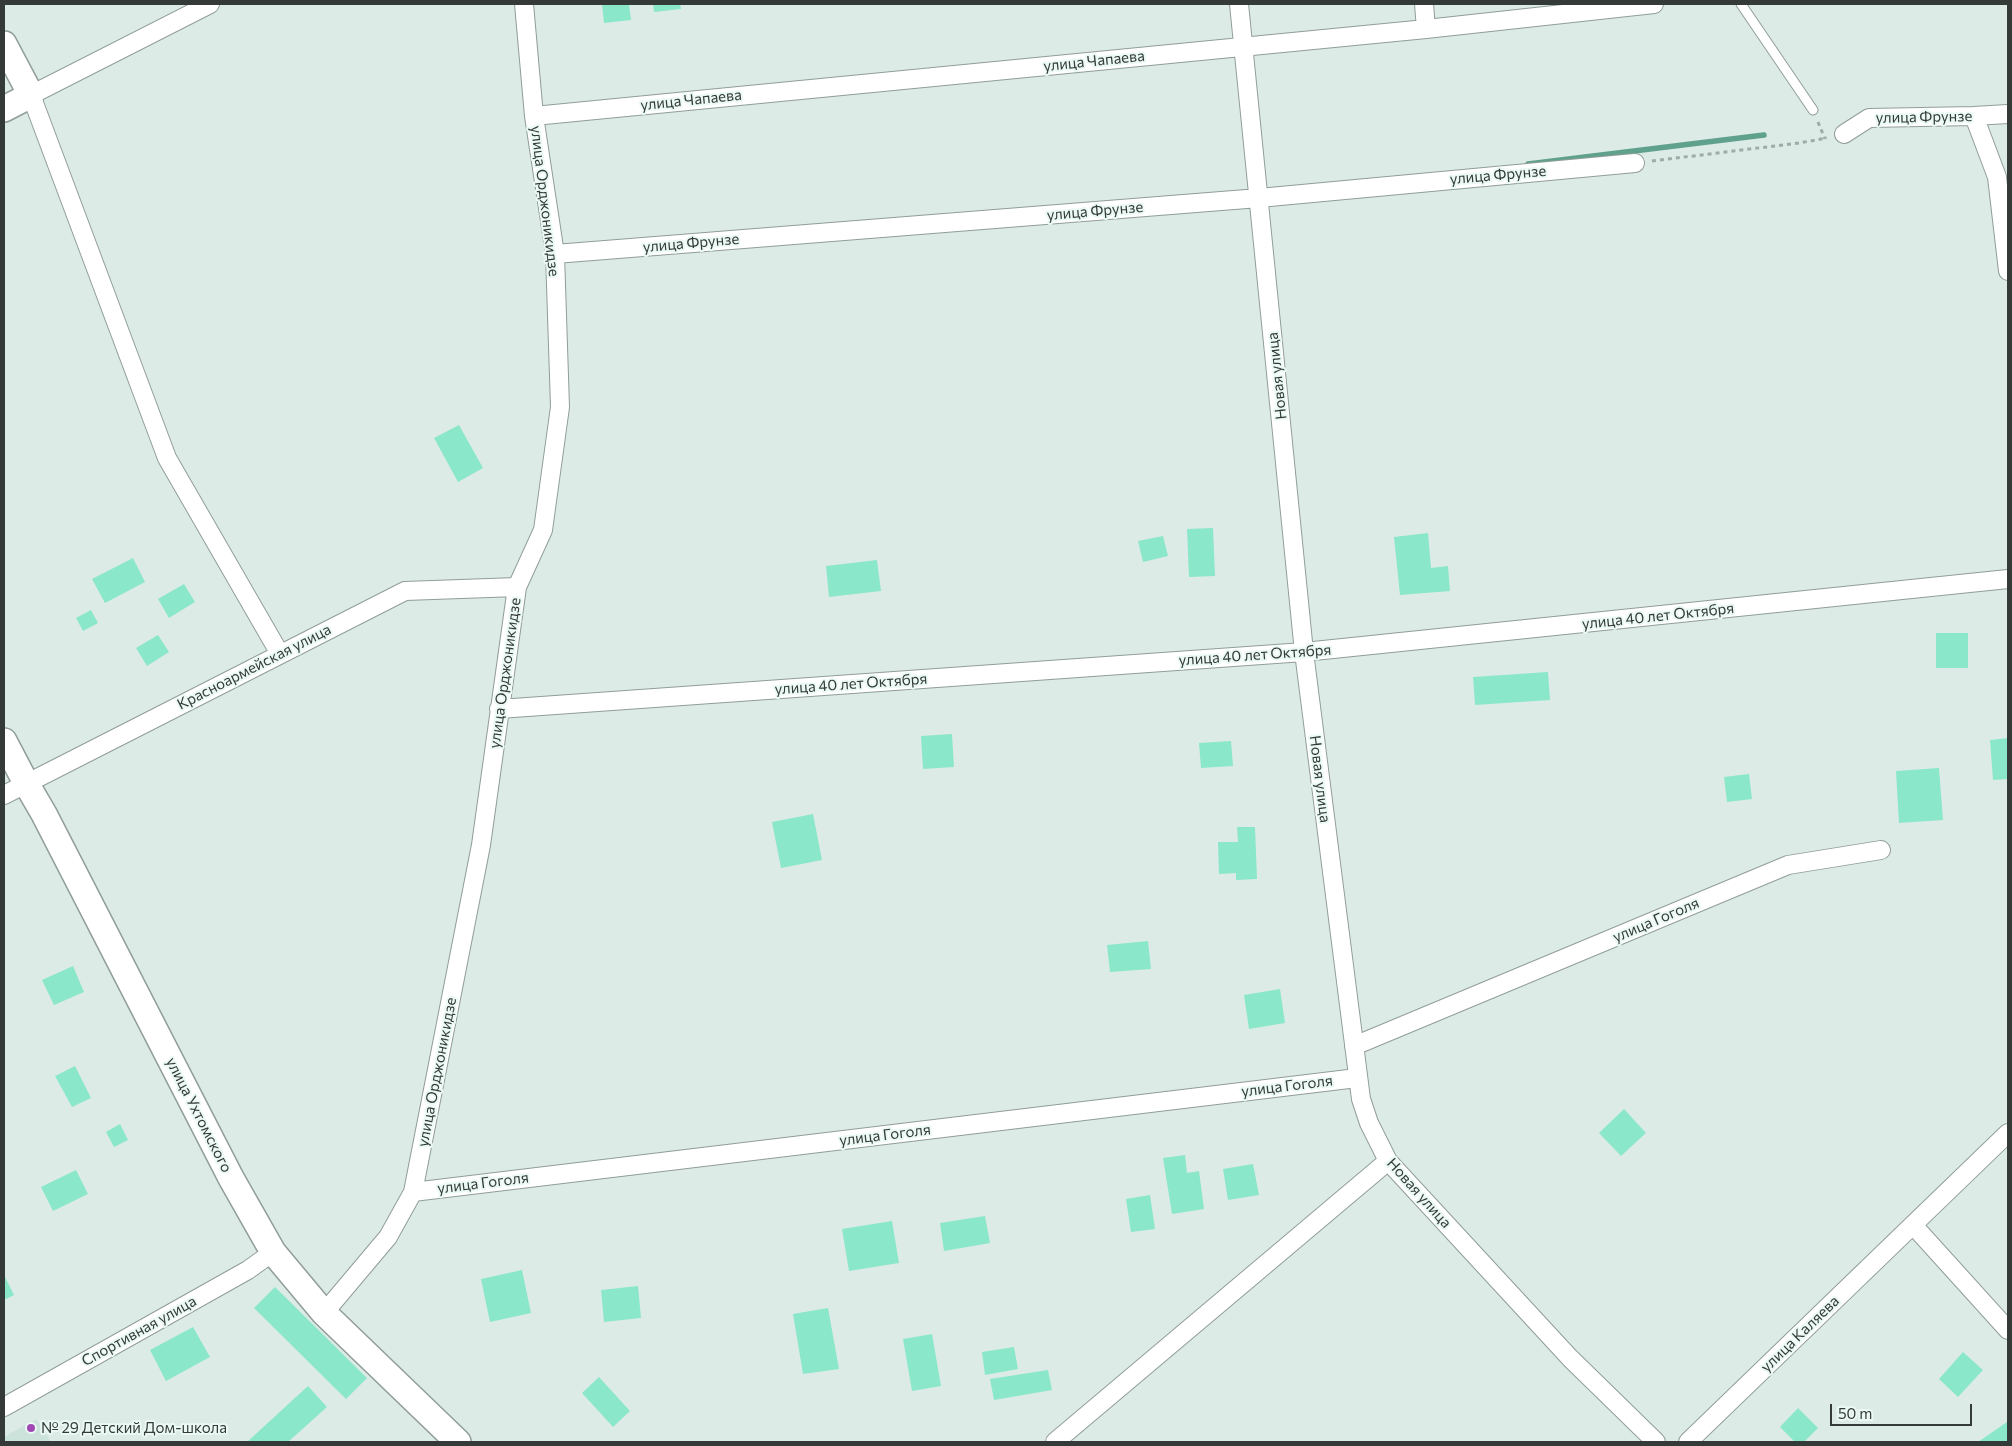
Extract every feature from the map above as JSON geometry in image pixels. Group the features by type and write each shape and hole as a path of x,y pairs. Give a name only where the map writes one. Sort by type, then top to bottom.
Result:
{"main road":[{"path":"4,44 31,95 4,109"},
{"name":"улица Ухтомского","path":"4,741 44,814 227,1169 273,1252 324,1313 458,1442"}],"street":[{"path":"210,4 31,95 167,458 280,654"},
{"name":"улица Орджоникидзе","path":"324,1313 388,1236 413,1192 481,845 517,587 543,530 560,407 554,254 534,116 524,4"},
{"name":"Новая улица","path":"1239,4 1304,652 1357,1078 1369,1123 1388,1161 1570,1358 1656,1442"},
{"path":"1424,4 1426,29"},
{"name":"улица Чапаева","path":"534,116 1426,29 1654,4"},
{"name":"улица Фрунзе","path":"1844,134 1870,118 2008,114"},
{"path":"1974,116 1997,177 2008,271"},
{"name":"улица Фрунзе","path":"554,254 1259,198 1635,162"},
{"name":"улица 40 лет Октября","path":"499,709 1304,652 2008,579"},
{"name":"Красноармейская улица","path":"4,795 405,591 517,587"},
{"name":"улица Гоголя","path":"1354,1046 1788,864 1881,850"},
{"name":"улица Гоголя","path":"413,1192 1357,1078"},
{"name":"улица Каляева","path":"1688,1442 2008,1133"},
{"path":"1055,1442 1388,1161"},
{"path":"1913,1225 2008,1330"},
{"name":"Спортивная улица","path":"4,1407 248,1270 273,1252"}],"lane":[{"path":"1741,4 1813,110"}],"path":[{"path":"1635,162 1799,144 1844,134"}],"shaded area":[{"name":"№ 29 Детский Дом-школа","path":"36,1419 51,1442 4,1442 4,1437"}],"building":[{"path":"602,4 629,4 631,20 604,23"},
{"path":"653,4 680,4 681,9 654,12"},
{"path":"459,425 483,468 458,482 434,438"},
{"path":"1213,528 1215,576 1189,577 1187,529"},
{"path":"1428,533 1431,568 1448,566 1450,591 1400,595 1394,537"},
{"path":"1163,536 1168,556 1143,562 1138,541"},
{"path":"133,558 145,582 105,603 92,579"},
{"path":"877,560 881,591 829,597 826,566"},
{"path":"184,584 195,602 169,618 158,599"},
{"path":"91,610 98,623 83,631 76,618"},
{"path":"1936,633 1968,633 1968,668 1936,668"},
{"path":"158,635 169,652 147,666 136,648"},
{"path":"1548,672 1550,700 1475,705 1473,677"},
{"path":"952,734 954,767 923,769 921,736"},
{"path":"2008,738 2008,779 1993,780 1990,740"},
{"path":"1231,741 1233,766 1201,768 1199,743"},
{"path":"1939,768 1943,820 1899,823 1896,771"},
{"path":"1749,774 1752,799 1727,802 1724,777"},
{"path":"813,814 822,860 781,868 772,822"},
{"path":"1237,827 1255,827 1257,879 1236,880 1236,873 1219,874 1218,842 1238,842"},
{"path":"1148,941 1151,969 1110,972 1107,945"},
{"path":"73,966 84,992 54,1005 42,980"},
{"path":"1280,989 1285,1023 1249,1029 1244,995"},
{"path":"75,1066 91,1098 72,1107 55,1076"},
{"path":"1624,1109 1646,1133 1621,1156 1599,1133"},
{"path":"120,1124 128,1140 114,1147 106,1132"},
{"path":"1185,1155 1187,1173 1199,1171 1204,1209 1172,1214 1163,1158"},
{"path":"1253,1164 1259,1195 1228,1200 1223,1169"},
{"path":"76,1170 88,1194 53,1211 41,1187"},
{"path":"1150,1195 1155,1229 1131,1232 1126,1199"},
{"path":"985,1216 990,1243 944,1251 940,1223"},
{"path":"892,1221 899,1263 849,1271 842,1229"},
{"path":"522,1270 531,1313 490,1322 481,1279"},
{"path":"4,1275 14,1295 4,1300"},
{"path":"638,1286 641,1318 604,1322 601,1290"},
{"path":"275,1287 367,1378 346,1399 254,1308"},
{"path":"828,1308 839,1369 803,1374 793,1314"},
{"path":"193,1327 210,1357 166,1381 150,1350"},
{"path":"932,1334 941,1386 912,1391 903,1339"},
{"path":"1014,1347 1018,1369 985,1375 982,1352"},
{"path":"1963,1352 1983,1370 1958,1397 1939,1379"},
{"path":"1048,1370 1052,1390 994,1400 990,1379"},
{"path":"599,1377 630,1411 613,1427 582,1393"},
{"path":"308,1386 327,1407 288,1442 247,1442"},
{"path":"1798,1408 1818,1428 1804,1442 1795,1442 1780,1427"},
{"path":"2007,1422 2008,1442 1978,1442"}],"waterway":[{"path":"1528,164 1764,135"}],"place":[{"name":"№ 29 Детский Дом-школа","path":"31,1428"}]}
